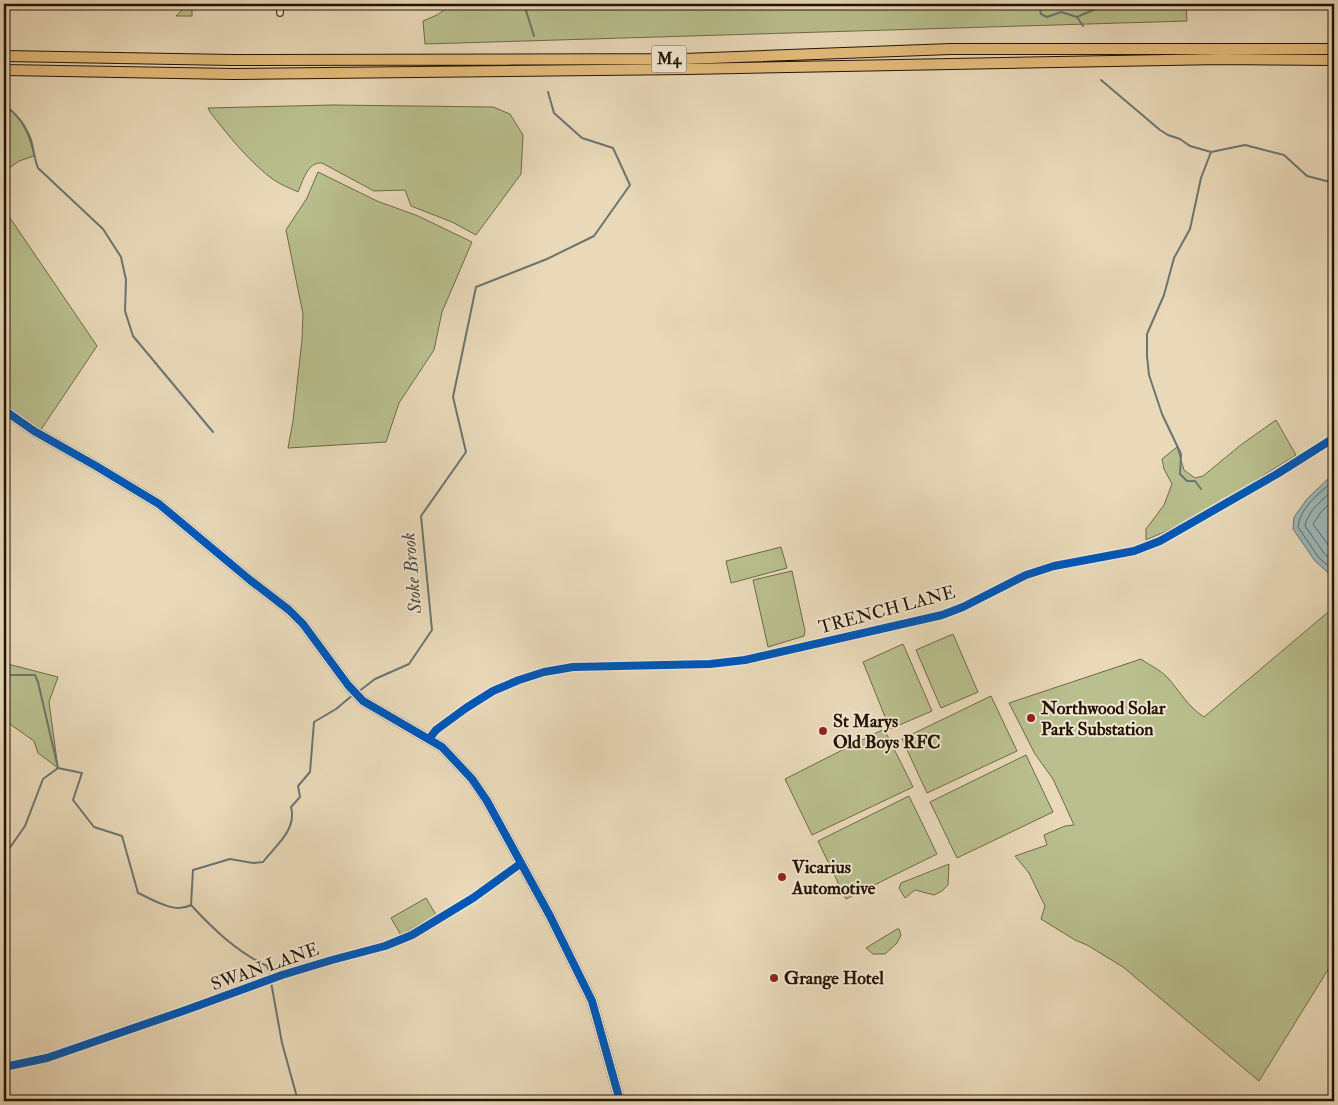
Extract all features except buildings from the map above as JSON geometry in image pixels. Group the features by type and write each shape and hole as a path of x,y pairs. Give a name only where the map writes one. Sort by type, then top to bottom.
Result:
{"highway":[{"name":"M4","path":"4,56 232,60 683,59 951,49 1334,48"},
{"name":"M4","path":"4,70 244,74 697,69 1222,59 1334,60"}],"main road":[{"path":"4,410 34,431 111,474 159,504 289,610 303,624 348,686 363,701 442,747 472,779 487,801 550,916 592,1001 620,1101"}],"street":[{"path":"280,13 280,6 284,4"},
{"name":"TRENCH LANE","path":"429,739 436,730 466,708 494,691 544,672 573,668 710,664 745,660 942,615 963,607 1026,575 1054,566 1134,551 1160,541 1277,474 1334,438"},
{"name":"SWAN LANE","path":"4,1067 47,1058 275,977 385,946 412,935 473,898 520,864"}],"green space":[{"path":"188,4 192,4 192,16 176,16"},
{"path":"452,4 1186,4 1187,21 425,44 423,21 437,15"},
{"path":"4,105 16,115 24,127 34,156 19,161 4,172"},
{"path":"333,105 493,107 510,114 523,135 521,174 476,235 452,222 411,206 405,190 374,191 322,163 309,169 298,192 283,185 265,173 248,157 224,130 208,108"},
{"path":"318,172 377,201 418,216 472,242 442,312 434,350 399,403 386,442 288,448 293,421 303,314 286,230 307,198"},
{"path":"4,209 97,346 40,431 4,410"},
{"path":"1276,420 1296,455 1204,512 1146,540 1146,529 1164,505 1172,484 1164,469 1162,459 1177,447 1184,470 1195,478 1203,476 1242,444"},
{"path":"781,547 787,568 731,583 726,561"},
{"path":"792,571 805,631 804,636 768,647 753,580"},
{"path":"1334,607 1334,960 1259,1081 1123,967 1041,919 1045,906 1029,873 1015,856 1047,845 1044,835 1065,826 1074,825 1053,779 1035,754 1009,703 1141,659 1167,677 1188,703 1204,717"},
{"path":"953,634 978,692 941,708 916,650"},
{"path":"903,644 932,711 890,729 863,662"},
{"path":"4,663 58,677 49,702 58,768 38,753 34,741 4,720"},
{"path":"991,696 1017,751 927,793 902,739"},
{"path":"884,729 913,787 812,835 785,779"},
{"path":"1026,755 1053,812 957,858 930,802"},
{"path":"909,796 937,854 846,899 818,841"},
{"path":"949,864 948,885 942,891 934,895 915,890 905,898 899,888 901,883"},
{"path":"426,898 436,915 401,935 391,918"},
{"path":"899,929 901,935 897,943 885,954 873,954 866,948"}],"water":[{"path":"1334,473 1334,578 1315,561 1293,529 1294,517 1307,499"}],"waterway":[{"path":"524,4 534,36"},
{"path":"1039,4 1041,14 1047,17 1061,12 1077,17 1107,4"},
{"path":"1077,17 1083,26"},
{"path":"1101,80 1160,130 1190,146 1211,152 1245,145 1284,155 1307,176 1334,183"},
{"name":"Stoke Brook","path":"358,692 375,679 409,664 432,630 421,516 466,452 453,397 476,287 547,259 594,236 630,185 613,148 582,138 554,113 548,92"},
{"path":"4,105 16,116 26,130 31,140 38,168 103,229 121,257 126,280 125,311 133,336 213,432"},
{"path":"1201,489 1195,481 1187,481 1180,474 1181,454 1162,414 1149,375 1147,334 1164,295 1174,258 1190,229 1201,178 1211,152"},
{"path":"4,675 35,675 58,768 82,773 73,800 94,827 122,836 138,893 171,907 178,908 191,905"},
{"name":"Stoke Brook","path":"191,905 193,870 230,859 253,863 263,862 284,837 291,823 291,807 300,797 298,786 310,772 314,722 336,709 354,694"},
{"path":"4,856 25,826 43,779 58,768"},
{"path":"191,905 226,939 246,954 267,966 270,973"},
{"path":"271,982 282,1043 298,1101"}],"cycle path":[{"path":"4,410 34,431 159,504 289,610 303,624 348,685 363,701 442,747 472,779 487,801 550,916 592,1001 620,1101"},
{"path":"429,739 436,730 493,691 544,672 573,667 710,664 745,660 942,615 963,607 1026,575 1054,566 1134,551 1160,541 1277,474 1334,438"},
{"path":"4,1067 47,1058 282,975 385,946 412,935 473,898 520,864"}],"place":[{"name":"Northwood Solar Park Substation","path":"1031,718"},
{"name":"St Marys Old Boys RFC","path":"823,731"},
{"name":"Vicarius Automotive","path":"782,877"},
{"name":"Grange Hotel","path":"774,978"}]}
